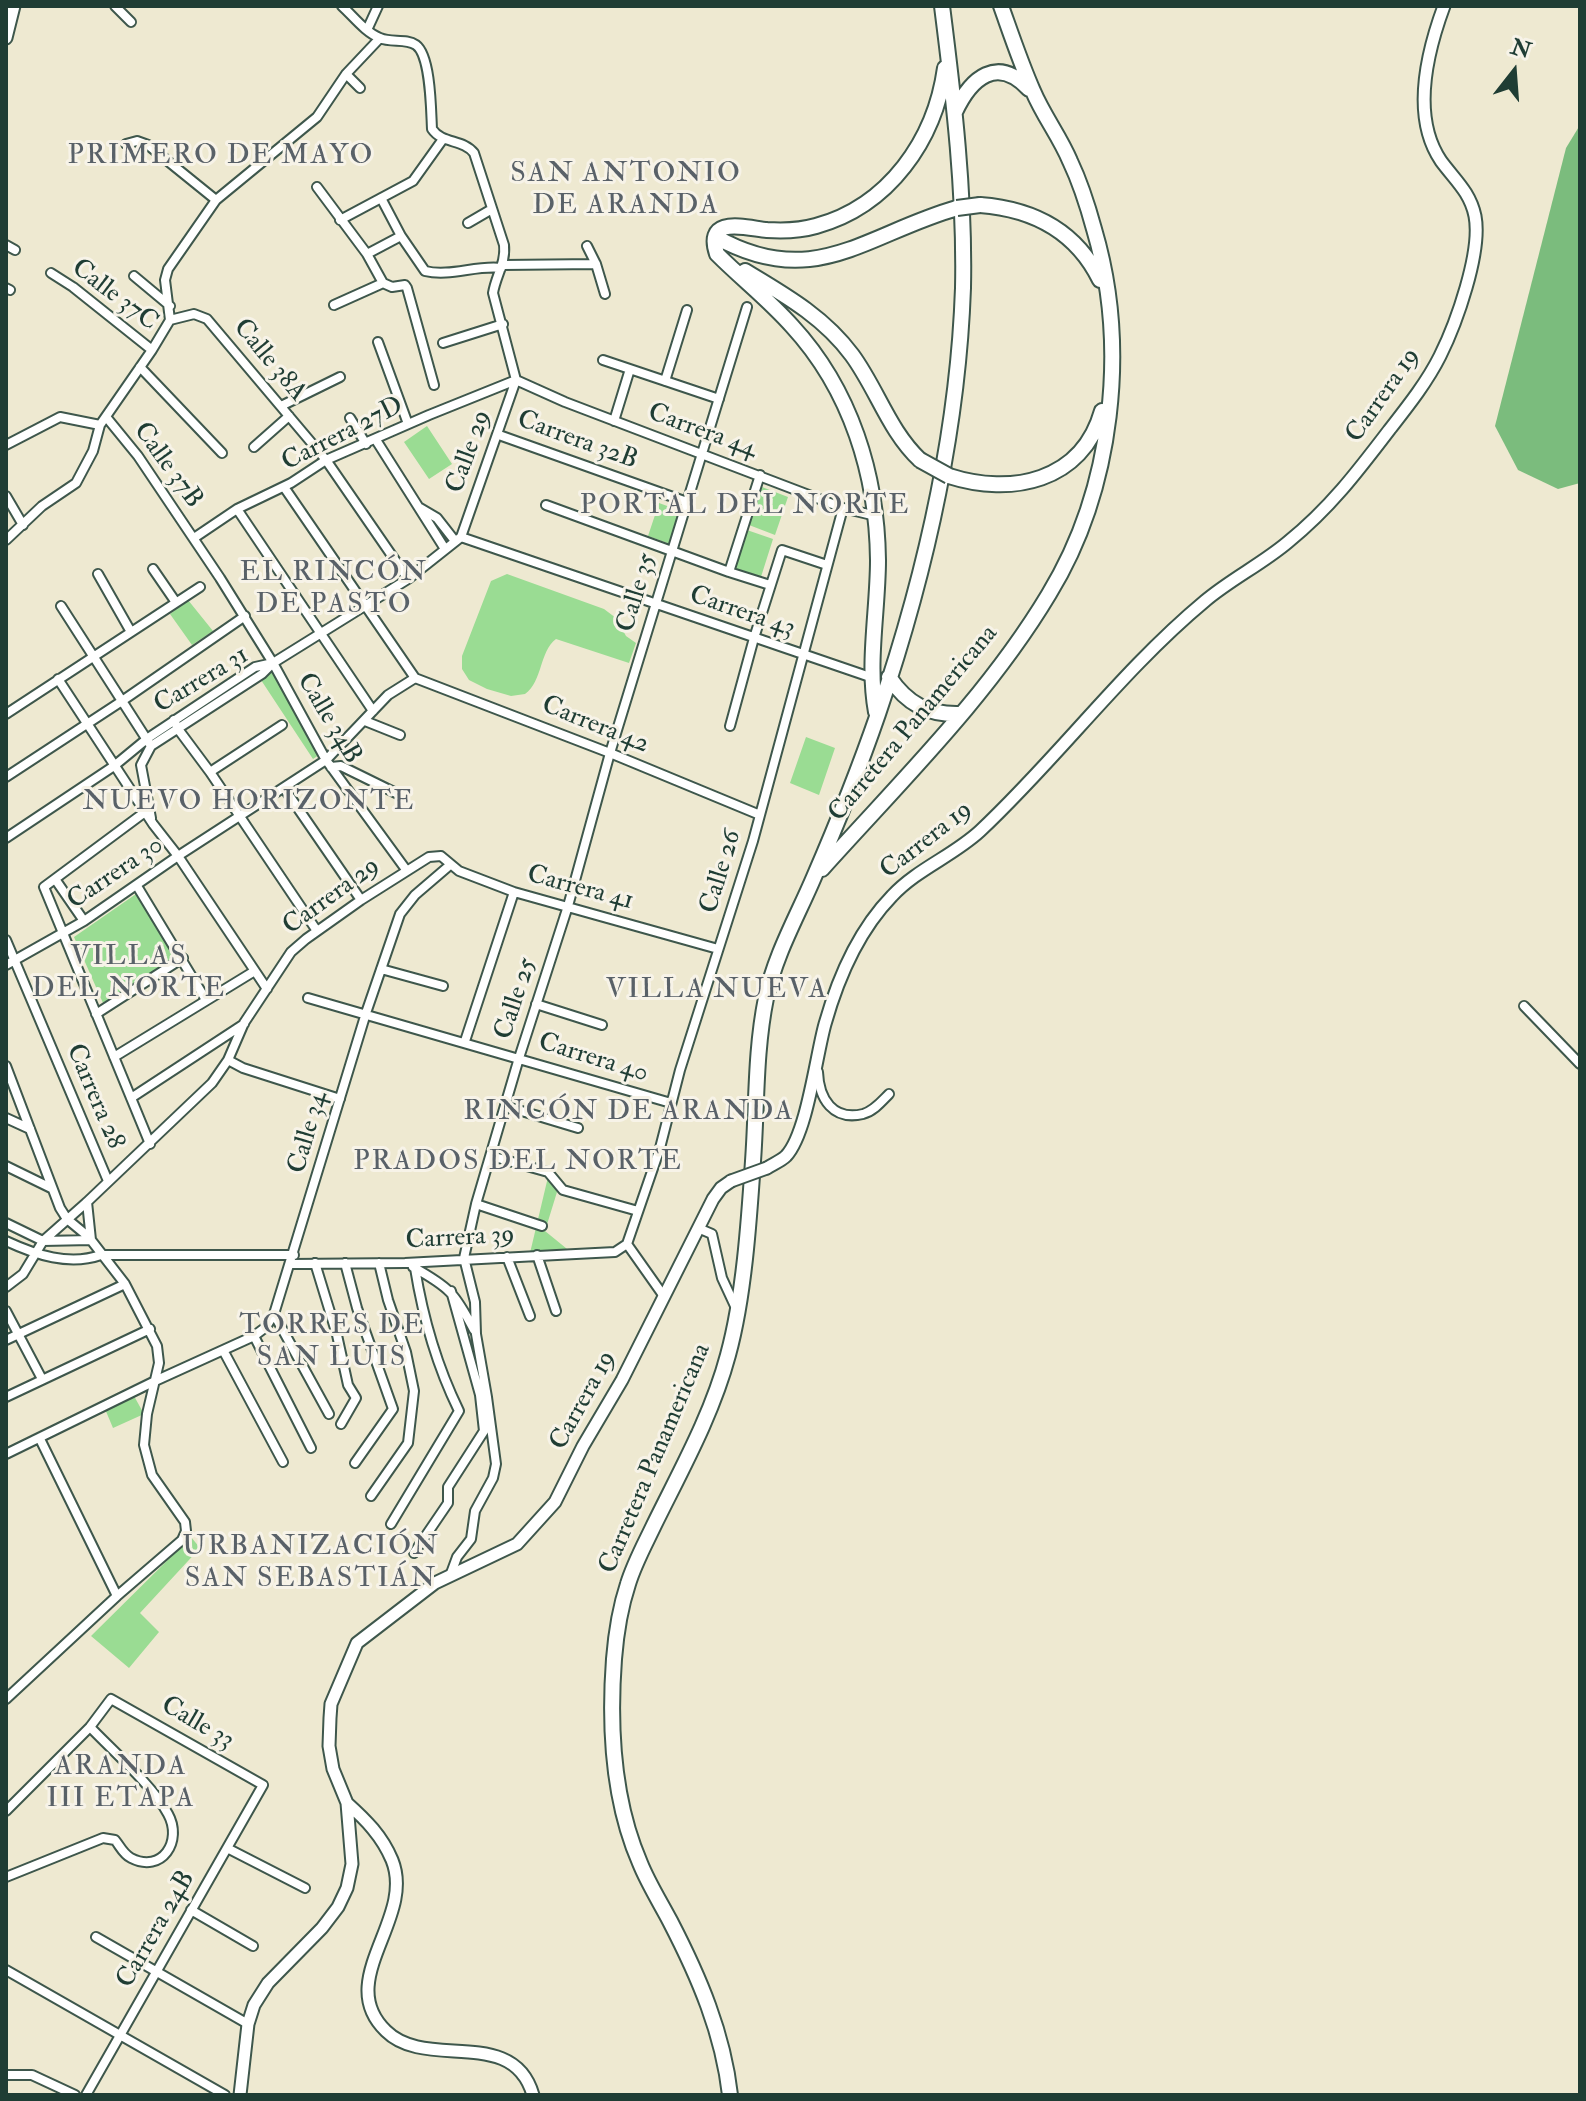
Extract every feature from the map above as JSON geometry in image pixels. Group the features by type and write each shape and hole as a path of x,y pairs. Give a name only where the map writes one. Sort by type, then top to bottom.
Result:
{"highway":[{"name":"Carretera Panamericana","path":"730,2095 719,2033 689,1960 639,1863 629,1832 617,1776 612,1709 618,1631 628,1583 718,1387 730,1350 753,1159 755,1063 767,993 784,940 813,879 877,716 935,516 954,402 960,344 963,242 955,112 942,6"},
{"name":"Carretera Panamericana","path":"813,879 1004,660 1050,593 1086,512 1099,466 1110,399 1112,360 1108,299 1095,231 1070,160 1033,93 1001,6"},
{"path":"877,716 873,678 878,562 876,516 860,441 825,369 795,328 717,254 715,246 716,237 725,227 733,225 768,230 813,227 837,219 884,188 915,153 935,113 941,91 946,40"},
{"path":"955,112 973,82 988,74 1009,74 1033,93"},
{"path":"716,237 754,254 803,261 831,257 927,216 980,205 1005,207 1028,213 1060,231 1086,256 1108,299"},
{"path":"717,254 817,317 854,358 901,437 920,460 949,476 974,484 1001,487 1028,483 1064,465 1092,437 1105,399 1112,360"},
{"path":"889,677 911,703 943,715 960,714"}],"street":[{"path":"6,17 12,6"},
{"path":"6,38 12,6"},
{"path":"115,6 131,22"},
{"path":"342,6 380,38 415,44 426,67 432,129 443,139 461,143 474,153 504,245 506,256 495,280 493,293 516,380"},
{"path":"367,30 378,6"},
{"name":"Carrera 19","path":"240,2095 248,2024 260,1994 322,1928 338,1907 347,1888 352,1864 347,1803 333,1769 329,1746 331,1704 357,1643 393,1613 450,1576 517,1544 555,1502 721,1188 786,1156 797,1138 842,971 863,934 890,898 908,881 977,833 1203,603 1287,543 1343,492 1411,402 1440,357 1464,296 1474,252 1476,218 1466,190 1439,158 1426,127 1426,75 1444,6"},
{"path":"6,540 42,506 76,483 93,451 103,421 170,320 165,280 168,269 216,200 317,117 346,74 380,38"},
{"path":"346,74 360,88"},
{"path":"340,220 413,181 443,139"},
{"path":"126,144 137,141 148,145 216,200"},
{"path":"317,187 367,254 383,283 392,287 405,285 407,288 434,385"},
{"path":"381,198 401,236 425,271 596,264"},
{"path":"468,223 492,209"},
{"path":"367,254 401,236"},
{"path":"6,245 15,250"},
{"path":"587,246 605,294"},
{"name":"Calle 37C","path":"51,273 152,350"},
{"path":"134,276 170,306"},
{"path":"334,305 383,283"},
{"name":"Calle 35","path":"610,753 747,307"},
{"path":"665,381 687,310"},
{"name":"Calle 38A","path":"170,320 194,314 207,319 326,460 408,579"},
{"path":"443,343 503,324"},
{"path":"378,342 408,424"},
{"path":"603,360 719,399"},
{"name":"Calle 37C","path":"140,367 222,453"},
{"path":"614,421 630,369"},
{"path":"281,406 340,377"},
{"name":"Carrera 44","path":"516,380 522,385 843,508 876,516"},
{"name":"Carrera 27D","path":"194,538 237,509 284,487 326,460 516,380"},
{"name":"Calle 29","path":"458,539 499,435 516,380"},
{"path":"254,447 289,416"},
{"path":"6,445 60,417 103,421"},
{"path":"350,418 366,444"},
{"name":"Calle 37B","path":"103,421 138,456 245,616"},
{"name":"Carrera 32B","path":"499,435 687,502"},
{"path":"376,440 445,549"},
{"path":"729,572 760,475"},
{"path":"284,487 415,678"},
{"path":"6,496 23,525"},
{"name":"Carrera 43","path":"546,505 770,585"},
{"path":"419,508 437,518 458,539"},
{"name":"Calle 26","path":"627,1244 660,1148 671,1103 760,815 843,508"},
{"path":"237,509 373,711"},
{"name":"Carrera 31","path":"6,838 176,724 262,674 273,663 319,633 408,579 458,539"},
{"name":"Carrera 43","path":"458,539 873,678"},
{"path":"730,726 782,550 827,565"},
{"path":"153,569 175,601"},
{"path":"98,574 131,632"},
{"path":"6,714 200,587"},
{"path":"61,606 149,742 141,765 153,824"},
{"path":"6,777 245,616"},
{"name":"Calle 34B","path":"245,616 329,764 407,871"},
{"name":"Carrera 42","path":"415,678 760,815"},
{"name":"Carrera 30","path":"10,963 84,921 284,788 329,764 388,695 415,678"},
{"path":"58,679 267,989"},
{"path":"365,721 400,735"},
{"path":"176,724 317,931"},
{"path":"210,772 282,725"},
{"name":"Calle 25","path":"464,1258 476,1204 568,906 610,753"},
{"path":"329,764 341,766 404,797"},
{"path":"284,788 361,900"},
{"path":"145,812 44,887 150,1144"},
{"name":"Carrera 41","path":"436,855 450,865 514,892 718,949"},
{"name":"Carrera 29","path":"244,1023 291,952 361,900 436,855"},
{"name":"Calle 34","path":"274,1314 366,1013 400,914 431,878 450,865"},
{"path":"55,879 84,921"},
{"path":"137,886 206,1000"},
{"path":"465,1041 514,892"},
{"name":"Carrera 28","path":"6,940 10,963 108,1181"},
{"path":"96,1014 183,958"},
{"path":"381,969 443,986"},
{"path":"114,1057 253,972"},
{"path":"308,998 366,1013"},
{"path":"536,1004 602,1025"},
{"path":"1524,1006 1580,1064"},
{"name":"Carrera 40","path":"366,1013 671,1103"},
{"path":"6,1287 23,1274 43,1241 212,1083 228,1060 244,1023"},
{"path":"131,1098 244,1023"},
{"path":"820,1044 818,1077 823,1098 833,1111 863,1114 889,1094"},
{"path":"228,1060 243,1068 340,1099"},
{"path":"6,1699 182,1540 186,1531 185,1522 158,1486 144,1445 147,1414 159,1363 157,1346 125,1284 91,1240 67,1219 7,1070"},
{"path":"505,1106 578,1128"},
{"path":"6,1118 30,1129"},
{"path":"491,1156 548,1172 563,1190 638,1211"},
{"path":"6,1166 52,1188"},
{"path":"87,1202 91,1240"},
{"path":"476,1204 542,1226"},
{"path":"6,1223 43,1241 91,1240"},
{"path":"698,1228 712,1234 722,1278 736,1310"},
{"path":"6,1241 34,1254 72,1259 101,1255"},
{"path":"627,1244 663,1295"},
{"name":"Carrera 39","path":"101,1255 405,1263 615,1252 627,1244"},
{"path":"537,1255 556,1311"},
{"path":"507,1257 530,1316"},
{"path":"450,1576 457,1557 471,1539 475,1511 493,1478 496,1464 476,1334 475,1302 464,1258"},
{"path":"315,1263 337,1335 348,1385 356,1398 341,1424"},
{"path":"345,1263 357,1308 393,1409 355,1463"},
{"path":"371,1496 408,1443 414,1391 406,1352 379,1263"},
{"path":"405,1263 451,1291 476,1334"},
{"path":"391,1524 459,1411 445,1383 431,1338 415,1268"},
{"path":"6,1340 125,1284"},
{"path":"414,1553 448,1503 448,1487 484,1431 480,1395 451,1291"},
{"path":"6,1311 42,1379"},
{"path":"6,1454 254,1336 266,1327 274,1314 329,1414"},
{"path":"6,1397 150,1329"},
{"path":"254,1336 311,1448"},
{"path":"223,1350 283,1462"},
{"path":"40,1439 117,1596"},
{"name":"Calle 33","path":"90,1727 111,1699 263,1785"},
{"path":"6,1811 90,1727 158,1799 169,1815 175,1836 168,1852 152,1861 133,1859 115,1840 103,1838 6,1877"},
{"name":"Carrera 24B","path":"86,2095 263,1785"},
{"path":"347,1803 379,1835 392,1860 396,1876 394,1907 369,1974 369,2007 376,2020 393,2038 422,2048 473,2051 502,2059 524,2076 533,2095"},
{"path":"227,1848 305,1888"},
{"path":"191,1910 253,1946"},
{"path":"96,1937 248,2024"},
{"path":"7,1971 225,2095"},
{"path":"6,2075 19,2073 46,2080 75,2095"}],"green space":[{"path":"1580,125 1580,483 1558,489 1518,470 1495,426 1566,148"},
{"path":"427,426 452,464 429,479 404,442"},
{"path":"762,487 788,497 775,535 749,525"},
{"path":"659,503 681,511 670,544 648,536"},
{"path":"744,529 773,539 760,580 731,571"},
{"path":"507,574 604,609 616,618 626,636 636,643 629,663 556,639 547,651 535,682 525,694 511,696 469,680 462,669 462,656 491,581"},
{"path":"188,600 213,631 192,645 170,614"},
{"path":"274,671 319,755 313,759 261,680"},
{"path":"806,737 835,748 819,795 790,783"},
{"path":"136,894 178,957 103,1003 74,937"},
{"path":"548,1177 552,1178 557,1192 545,1231 572,1253 530,1253"},
{"path":"134,1396 144,1414 113,1428 105,1409"},
{"path":"191,1537 200,1548 140,1613 159,1632 129,1668 91,1636"}],"district":[{"name":"PRIMERO DE MAYO","path":"221,157"},
{"name":"SAN ANTONIO DE ARANDA","path":"626,191"},
{"name":"PORTAL DEL NORTE","path":"745,507"},
{"name":"EL RINCÓN DE PASTO","path":"334,590"},
{"name":"NUEVO HORIZONTE","path":"249,803"},
{"name":"VILLAS DEL NORTE","path":"129,974"},
{"name":"VILLA NUEVA","path":"717,991"},
{"name":"RINCÓN DE ARANDA","path":"629,1113"},
{"name":"PRADOS DEL NORTE","path":"518,1163"},
{"name":"TORRES DE SAN LUIS","path":"332,1343"},
{"name":"URBANIZACIÓN SAN SEBASTIÁN","path":"311,1564"},
{"name":"ARANDA III ETAPA","path":"121,1784"}]}
